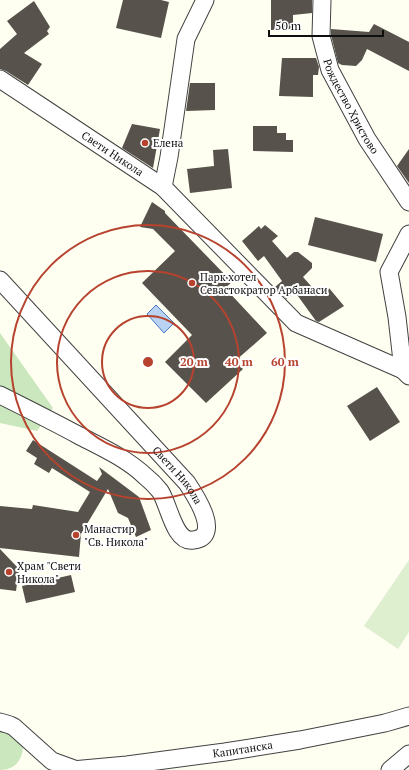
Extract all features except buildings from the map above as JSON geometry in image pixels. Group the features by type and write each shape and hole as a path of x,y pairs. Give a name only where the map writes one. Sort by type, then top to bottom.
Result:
{"street":[{"path":"163,187 169,157 186,39 205,0"},
{"name":"Рождество Христово","path":"322,0 321,36 330,70 367,139 409,202"},
{"name":"Свети Никола","path":"0,79 163,187 296,323 406,373"},
{"path":"406,373 389,272 409,234"},
{"name":"Свети Никола","path":"0,280 187,483 201,504 207,527 204,534 194,540 186,540 182,538 176,530 160,491 145,475 117,455 0,394"},
{"name":"Капитанска","path":"0,722 14,727 52,761 73,770 127,765 300,740 385,723 409,716"},
{"path":"390,770 409,754"}],"green space":[{"path":"0,333 53,408 37,431 0,423"},
{"path":"409,560 409,632 398,649 364,626"},
{"path":"0,722 23,742 23,748 21,757 15,765 11,768 0,770"}],"water":[{"path":"156,305 174,323 164,333 147,314"}],"place":[{"name":"Елена","path":"145,143"},
{"name":"Парк хотел Севастократор Арбанаси","path":"192,283"},
{"name":"Манастир \"Св. Никола\"","path":"76,535"},
{"name":"Храм \"Свети Никола\"","path":"9,572"}]}
